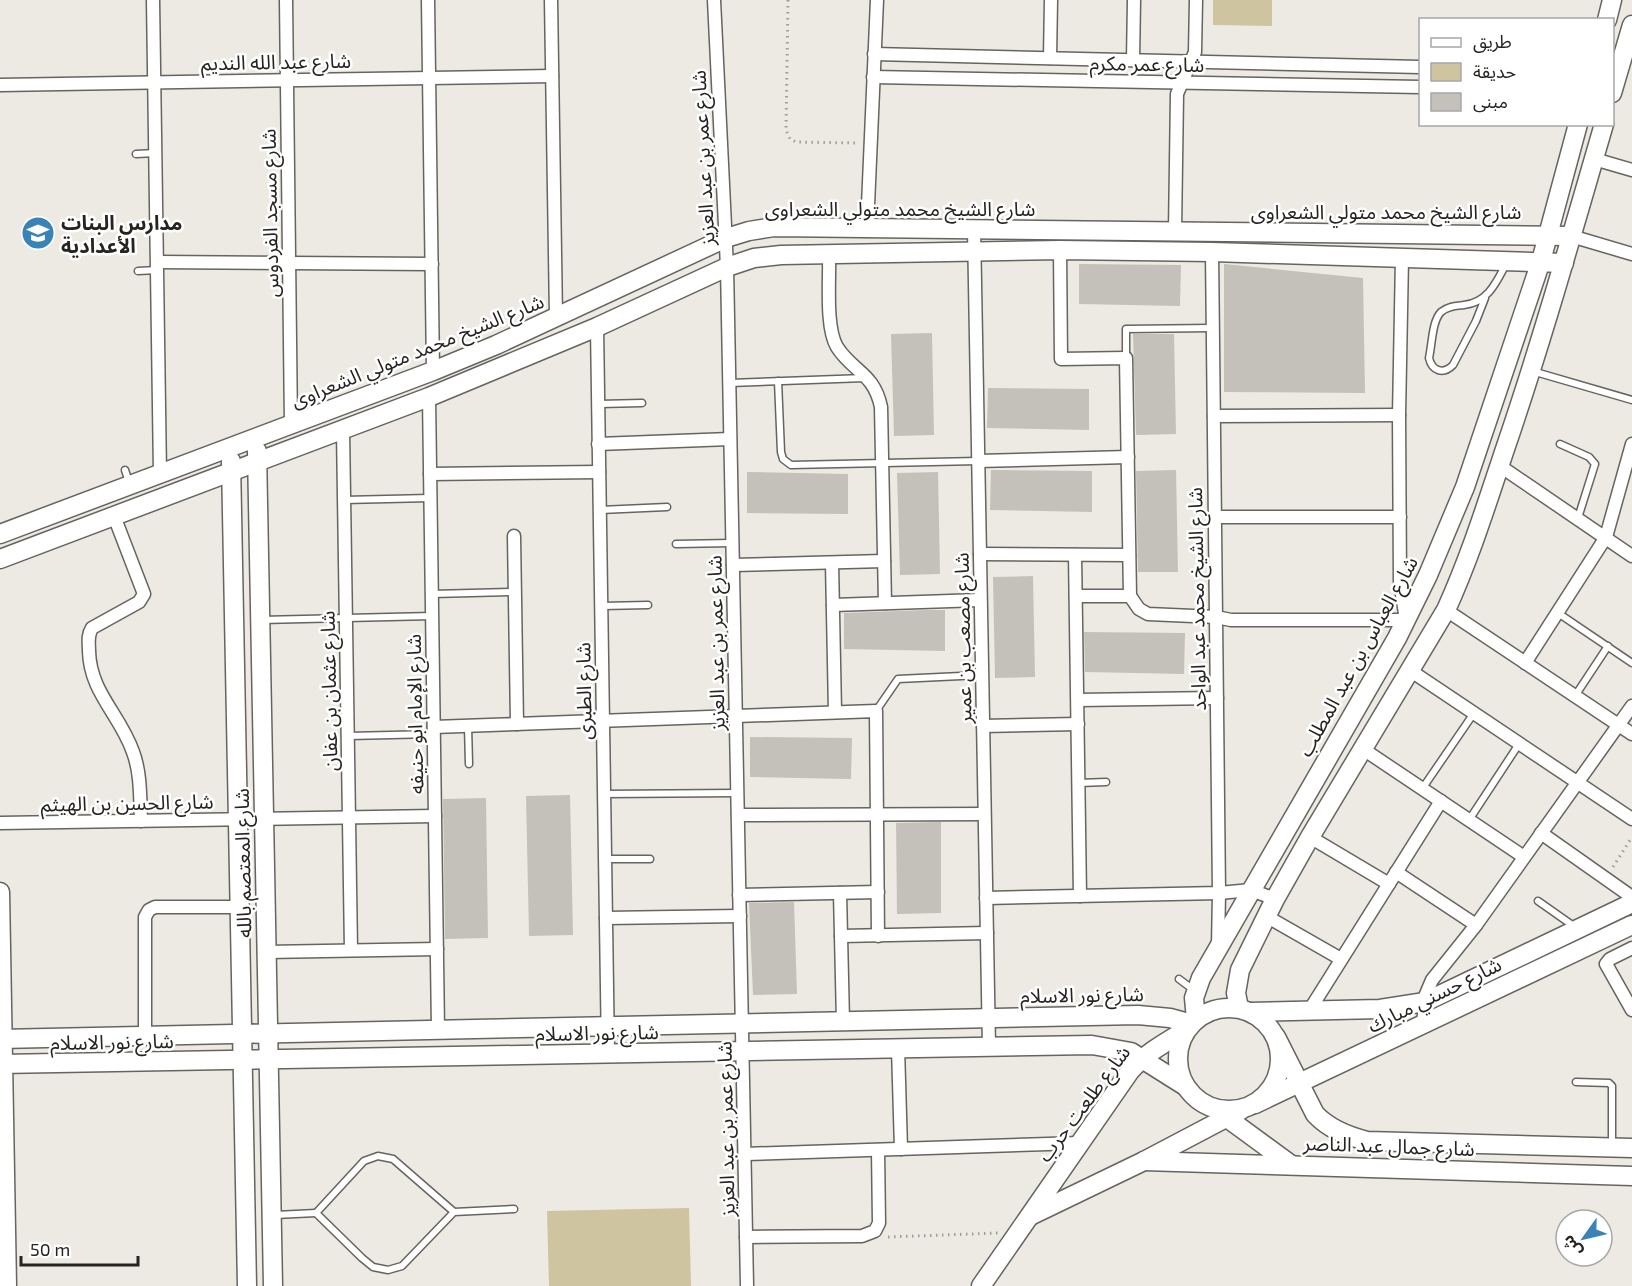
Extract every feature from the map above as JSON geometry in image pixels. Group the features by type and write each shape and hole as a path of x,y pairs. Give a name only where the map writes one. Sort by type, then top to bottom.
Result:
{"street":[{"path":"153,0 160,474"},
{"name":"شارع مسجد الفردوس","path":"286,0 291,426"},
{"path":"428,0 434,370"},
{"path":"551,0 556,317"},
{"name":"شارع عمر بن عبد العزيز","path":"714,0 726,238 730,383 747,1286"},
{"path":"867,228 877,0"},
{"path":"1050,58 1051,0"},
{"path":"1134,0 1134,60"},
{"path":"1175,231 1177,94 1195,52 1196,0"},
{"path":"1608,18 1612,0"},
{"path":"1616,72 1632,25"},
{"name":"شارع عمر مكرم","path":"874,54 1419,67"},
{"name":"شارع عبد الله النديم","path":"0,85 552,76"},
{"name":"شارع عمر مكرم","path":"873,77 1419,87"},
{"name":"شارع العباس بن عبد المطلب","path":"1191,1024 1195,991 1218,947 1406,620 1428,575 1465,487 1541,261 1577,126"},
{"path":"1245,1010 1236,993 1238,977 1266,916 1310,837 1446,610 1476,539 1532,370 1603,126"},
{"path":"1594,159 1632,171"},
{"name":"شارع الشيخ محمد متولي الشعراوى","path":"0,534 128,477 160,474 434,370 556,317 726,238 749,231 774,227 1571,237"},
{"name":"شارع مصعب بن عمير","path":"974,229 989,1047"},
{"path":"1571,237 1632,254"},
{"path":"0,559 343,431 597,327 727,267 768,256 1060,250 1212,252 1564,263"},
{"path":"1060,250 1061,359 1126,358 1130,596 1139,609 1148,614 1216,617 1231,620 1406,620 1400,582 1399,415 1402,258"},
{"name":"شارع الشيخ محمد عبد الواحد","path":"1212,252 1218,947"},
{"path":"829,254 830,323 833,339 842,353 868,378 881,407 885,603"},
{"path":"158,266 289,262 432,264"},
{"name":"شارع الطبرى","path":"597,327 608,1054"},
{"name":"شارع الإمام ابو حنيفه","path":"429,397 438,1030"},
{"path":"1214,416 1399,415"},
{"name":"شارع عثمان بن عفان","path":"343,431 351,950"},
{"name":"شارع المعتصم بالله","path":"256,438 273,1286"},
{"path":"598,444 730,440"},
{"path":"1525,663 1606,537 1632,444"},
{"name":"شارع المعتصم بالله","path":"231,447 247,1286"},
{"path":"978,461 1128,457"},
{"path":"1500,465 1632,556"},
{"path":"430,474 599,472"},
{"path":"114,516 144,594 139,602 92,628 88,636 89,658 96,687 124,731 134,753 139,771 141,821"},
{"path":"1215,516 1400,517"},
{"path":"514,536 517,724"},
{"path":"980,554 1129,555"},
{"path":"1075,555 1080,896"},
{"path":"733,565 884,561"},
{"path":"832,563 835,712"},
{"path":"1076,596 1130,596"},
{"path":"833,605 981,600"},
{"path":"1446,610 1632,734"},
{"path":"1411,671 1632,819"},
{"path":"1078,700 1217,698"},
{"path":"1423,1024 1425,1002 1432,980 1476,925 1632,706"},
{"path":"434,730 468,726 876,711 878,936"},
{"path":"983,726 1078,724"},
{"path":"1363,749 1524,857"},
{"path":"1309,1011 1441,801"},
{"path":"738,815 984,814"},
{"name":"شارع الحسن بن الهيثم","path":"0,823 435,816"},
{"path":"1541,833 1632,897"},
{"path":"1310,837 1389,884"},
{"path":"1396,872 1476,925"},
{"path":"986,898 1219,893 1251,890 1275,899"},
{"path":"0,892 7,1286"},
{"path":"739,895 878,892"},
{"path":"840,893 843,1021"},
{"name":"شارع حسني مبارك","path":"1245,1010 1380,1009 1425,1002 1632,903"},
{"path":"145,1036 145,917 149,910 156,907 240,907"},
{"path":"606,918 740,916"},
{"path":"1266,916 1341,959"},
{"name":"شارع حسني مبارك","path":"1250,1106 1632,925"},
{"path":"841,936 987,933"},
{"path":"1632,948 1610,959 1606,964 1632,1010"},
{"path":"267,952 437,949"},
{"path":"1028,1217 1144,1161 1220,1113 1224,1110 1250,1106 1269,1092 1278,1075 1281,1056 1276,1037 1261,1018 1245,1010 1216,1009 1191,1024 1178,1052 1180,1075 1185,1086 1193,1095 1220,1113 1290,1164"},
{"name":"شارع نور الاسلام","path":"2,1039 1149,1015 1191,1024"},
{"name":"شارع طلعت حرب","path":"981,1286 1130,1071 1142,1059 1191,1024"},
{"name":"شارع جمال عبد الناصر","path":"1276,1037 1309,1104 1323,1123 1344,1134 1367,1141 1632,1148"},
{"name":"شارع نور الاسلام","path":"2,1064 1092,1045 1131,1052 1185,1086"},
{"path":"898,1048 901,1149"},
{"path":"745,1154 1080,1143"},
{"path":"1612,1147 1612,1176"},
{"path":"746,1237 862,1236 875,1231 879,1223 878,1150"},
{"name":"شارع جمال عبد الناصر","path":"1144,1161 1632,1176"}],"lane":[{"path":"136,154 156,153"},
{"path":"1485,298 1467,305 1449,307 1437,317 1429,358 1435,370 1441,372 1453,365 1485,298 1508,261"},
{"path":"138,271 158,266"},
{"path":"1126,358 1126,329 1213,328"},
{"path":"1532,370 1632,400"},
{"path":"730,383 868,378"},
{"path":"778,381 781,452 788,464 794,466 978,461"},
{"path":"598,404 642,403"},
{"path":"1560,444 1589,457 1594,464 1578,518"},
{"path":"344,500 430,498"},
{"path":"600,510 667,507"},
{"path":"676,544 732,543"},
{"path":"432,594 515,592"},
{"path":"601,606 648,605"},
{"path":"1557,613 1632,663"},
{"path":"260,620 432,616"},
{"path":"1575,696 1608,646"},
{"path":"876,711 898,679 982,675"},
{"path":"1422,789 1474,713"},
{"path":"468,726 469,764"},
{"path":"348,736 434,730"},
{"path":"1468,820 1519,744"},
{"path":"1078,783 1106,782"},
{"path":"604,794 737,793"},
{"path":"605,859 650,859"},
{"path":"1538,901 1578,930"},
{"path":"1179,979 1195,991"},
{"path":"1576,1082 1609,1083 1612,1086 1612,1147"},
{"path":"272,1215 316,1213 364,1161 378,1156 393,1159 454,1212"},
{"path":"316,1213 373,1267 388,1270 402,1266 454,1212 514,1209"}],"path":[{"path":"788,0 786,130 788,136 796,142 871,144"},
{"path":"1606,879 1632,837"},
{"path":"875,1231 889,1237 1018,1233"}],"green space":[{"path":"1213,0 1272,0 1272,26 1213,25"},
{"path":"689,1208 691,1286 549,1286 547,1211"}],"building":[{"path":"1079,264 1181,265 1180,306 1079,304"},
{"path":"1224,264 1363,278 1365,393 1224,392"},
{"path":"932,333 934,435 894,436 891,334"},
{"path":"1133,334 1174,334 1176,434 1136,435"},
{"path":"988,388 1089,389 1089,430 987,428"},
{"path":"991,470 1092,471 1092,512 990,510"},
{"path":"1176,470 1178,572 1138,572 1136,471"},
{"path":"747,472 848,474 848,514 747,513"},
{"path":"938,472 940,574 900,575 897,473"},
{"path":"1033,576 1035,677 995,678 993,577"},
{"path":"945,610 945,651 844,649 844,613"},
{"path":"1084,632 1185,633 1184,674 1085,672"},
{"path":"750,737 852,738 851,779 750,777"},
{"path":"570,795 573,935 529,936 526,796"},
{"path":"486,798 488,938 445,939 443,799"},
{"path":"941,822 941,913 897,914 896,823"},
{"path":"794,902 797,994 753,995 749,903"}],"place":[{"name":"مدارس البنات الأعدادية","path":"38,233"}]}
